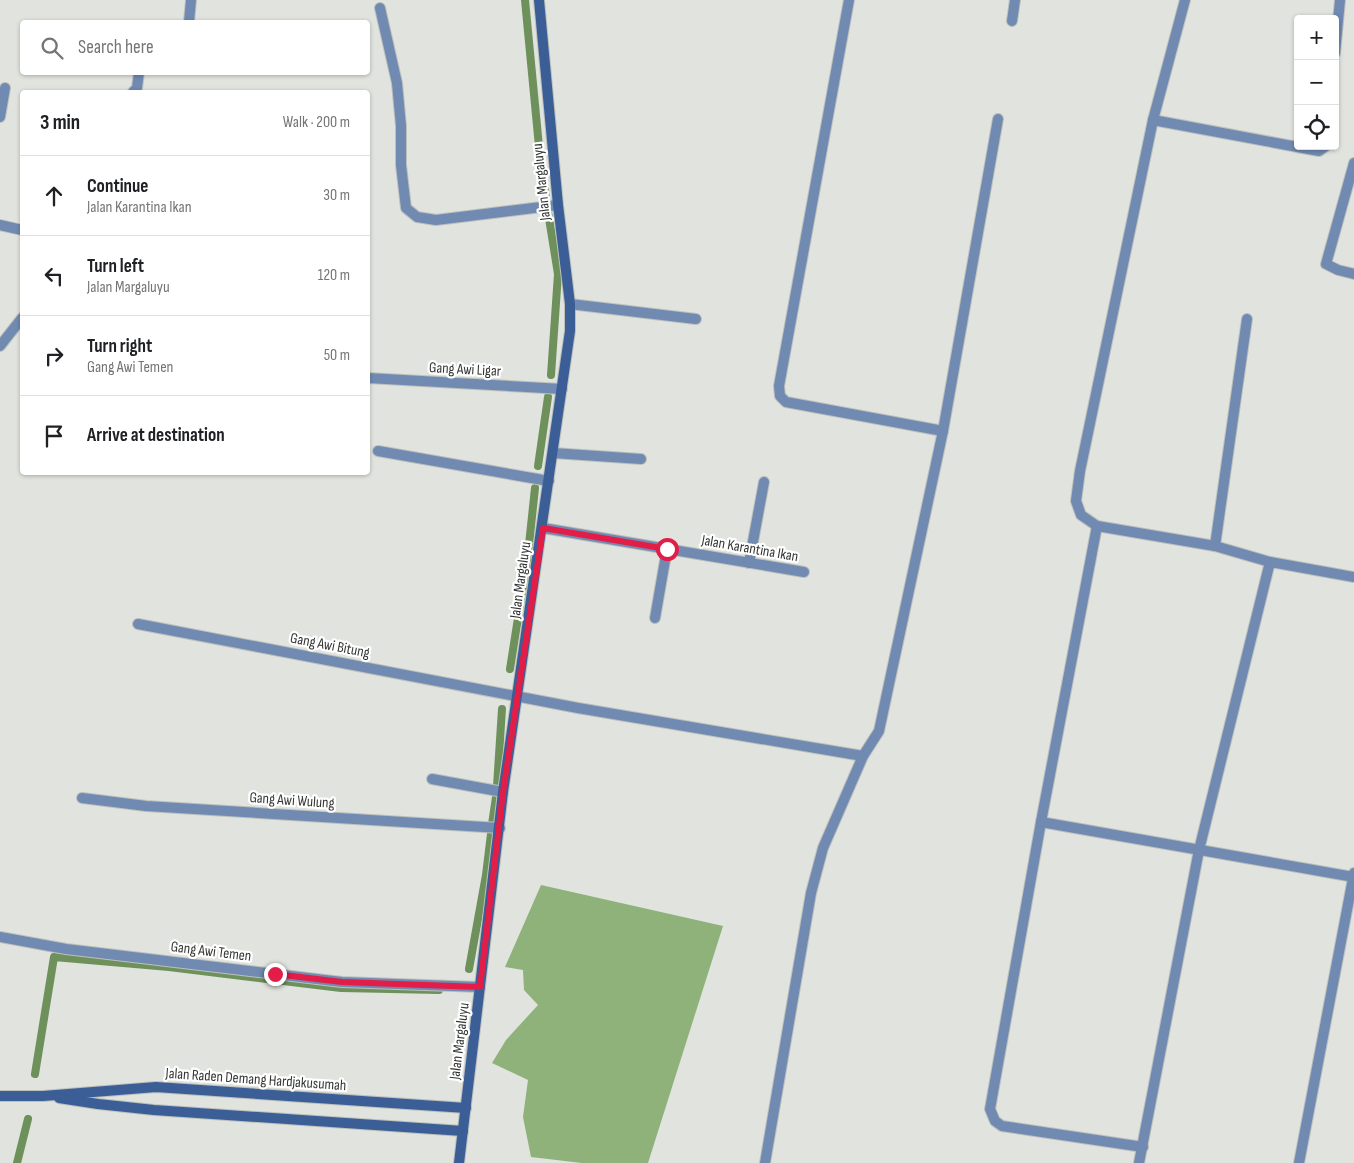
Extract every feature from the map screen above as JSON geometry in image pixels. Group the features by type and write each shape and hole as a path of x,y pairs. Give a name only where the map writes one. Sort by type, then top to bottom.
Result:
{"main road":[{"name":"Jalan Margaluyu","path":"459,1163 503,792 543,528 570,331 570,304 558,204 539,0"},
{"name":"Jalan Raden Demang Hardjakusumah","path":"0,1096 43,1096 156,1088 466,1108"},
{"name":"Jalan Raden Demang Hardjakusumah","path":"43,1096 154,1110 463,1131"}],"street":[{"path":"189,20 191,0"},
{"path":"849,0 779,386 780,396 786,402 943,431"},
{"path":"1012,20 1014,0"},
{"path":"1185,0 1153,120 1080,471 1076,501 1081,515 1097,526 1215,546 1270,562 1354,577"},
{"path":"1339,15 1340,0"},
{"path":"380,8 396,83 401,126 401,165 406,208 417,217 436,220 558,204"},
{"path":"135,90 139,75"},
{"path":"0,117 5,88"},
{"path":"765,1163 811,893 823,848 863,756 879,731 943,431 998,119"},
{"path":"1153,120 1294,146"},
{"path":"1354,163 1326,264 1338,270 1354,274"},
{"path":"0,225 20,230"},
{"path":"570,304 696,319"},
{"path":"1215,546 1246,319"},
{"path":"0,346 20,321"},
{"name":"Gang Awi Ligar","path":"370,378 562,389"},
{"path":"378,451 549,481"},
{"path":"553,453 641,458"},
{"path":"749,563 764,482"},
{"path":"1097,526 1041,822 990,1109 995,1121 1002,1126 1143,1147"},
{"name":"Jalan Karantina Ikan","path":"543,528 804,572"},
{"path":"655,618 667,549"},
{"path":"1139,1163 1199,850 1270,562"},
{"name":"Gang Awi Bitung","path":"138,624 588,710 863,756"},
{"path":"432,779 503,792"},
{"name":"Gang Awi Wulung","path":"82,798 146,806 500,828"},
{"path":"1041,822 1354,875 1299,1163"},
{"name":"Gang Awi Temen","path":"0,937 66,949 342,982 480,987"}],"green space":[{"path":"541,885 723,926 648,1163 582,1163 531,1157 523,1117 528,1080 492,1063 506,1040 538,1005 524,990 523,970 505,967"}],"waterway":[{"path":"525,0 540,157 546,198"},
{"path":"548,212 558,274 551,375"},
{"path":"538,466 548,397"},
{"path":"510,669 528,554 535,488"},
{"path":"497,786 502,709"},
{"path":"492,824 496,797"},
{"path":"469,969 486,875 491,834"},
{"path":"35,1074 54,957 169,967 341,988 439,990"},
{"path":"17,1163 28,1119"}],"route":[{"path":"275,974 342,982 480,987 503,792 543,528 667,549"}]}
